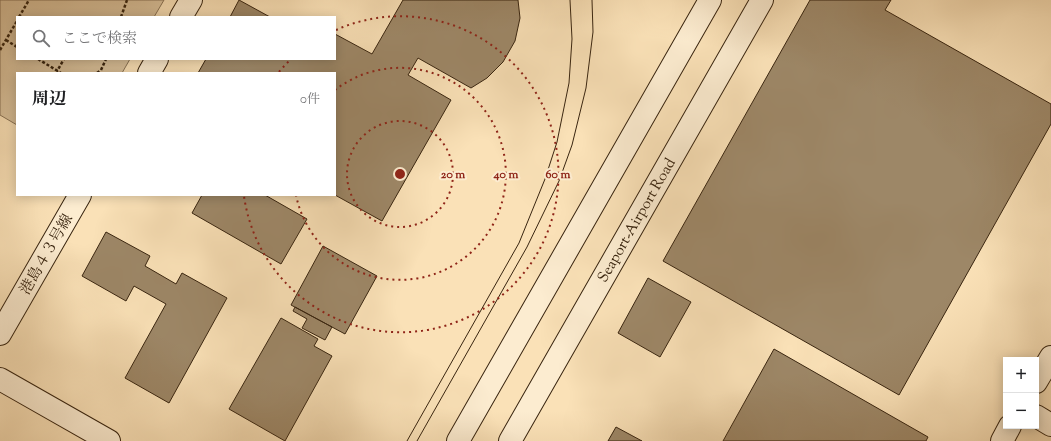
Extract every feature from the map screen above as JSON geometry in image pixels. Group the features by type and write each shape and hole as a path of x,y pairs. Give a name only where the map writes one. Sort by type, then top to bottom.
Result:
{"street":[{"path":"182,16 191,0"},
{"path":"458,441 710,0"},
{"name":"Seaport-Airport Road","path":"510,441 762,0"},
{"path":"150,72 156,60"},
{"name":"港島４３号線","path":"0,334 79,196"},
{"path":"1039,377 1051,357"},
{"path":"0,380 109,441"},
{"path":"1039,418 1051,425"},
{"path":"1002,441 1008,429"}],"path":[{"path":"20,16 29,0"},
{"path":"120,16 127,0"},
{"path":"0,50 16,23"},
{"path":"6,40 16,46"},
{"path":"39,60 57,72 63,60"},
{"path":"98,72 101,70 106,60"}],"shaded area":[{"path":"0,0 164,0 155,16 16,16 16,60 129,60 123,72 16,72 16,124 0,115"}],"building":[{"path":"239,0 268,16 231,16"},
{"path":"403,0 518,0 520,18 515,41 503,62 487,78 471,88 418,58 408,75 451,100 382,221 336,196 336,72 199,72 205,60 336,60 336,35 372,54"},
{"path":"810,0 891,0 885,10 1051,104 1051,124 899,395 663,261"},
{"path":"201,196 267,196 307,219 281,264 192,213"},
{"path":"106,232 150,256 145,266 176,284 182,273 227,298 169,403 125,378 166,304 134,286 126,301 82,276"},
{"path":"323,246 377,276 345,334 291,305"},
{"path":"648,278 691,302 660,357 618,333"},
{"path":"295,307 332,327 325,340 302,328 307,319 293,311"},
{"path":"281,318 318,339 314,346 332,356 285,441 229,409"},
{"path":"774,349 928,437 926,441 723,441"},
{"path":"616,427 642,441 608,441"}],"tram line":[{"path":"407,441 519,243 545,179 557,142 569,83 572,39 570,0"},
{"path":"417,441 527,247 559,181 572,145 586,88 593,32 592,0"}]}
